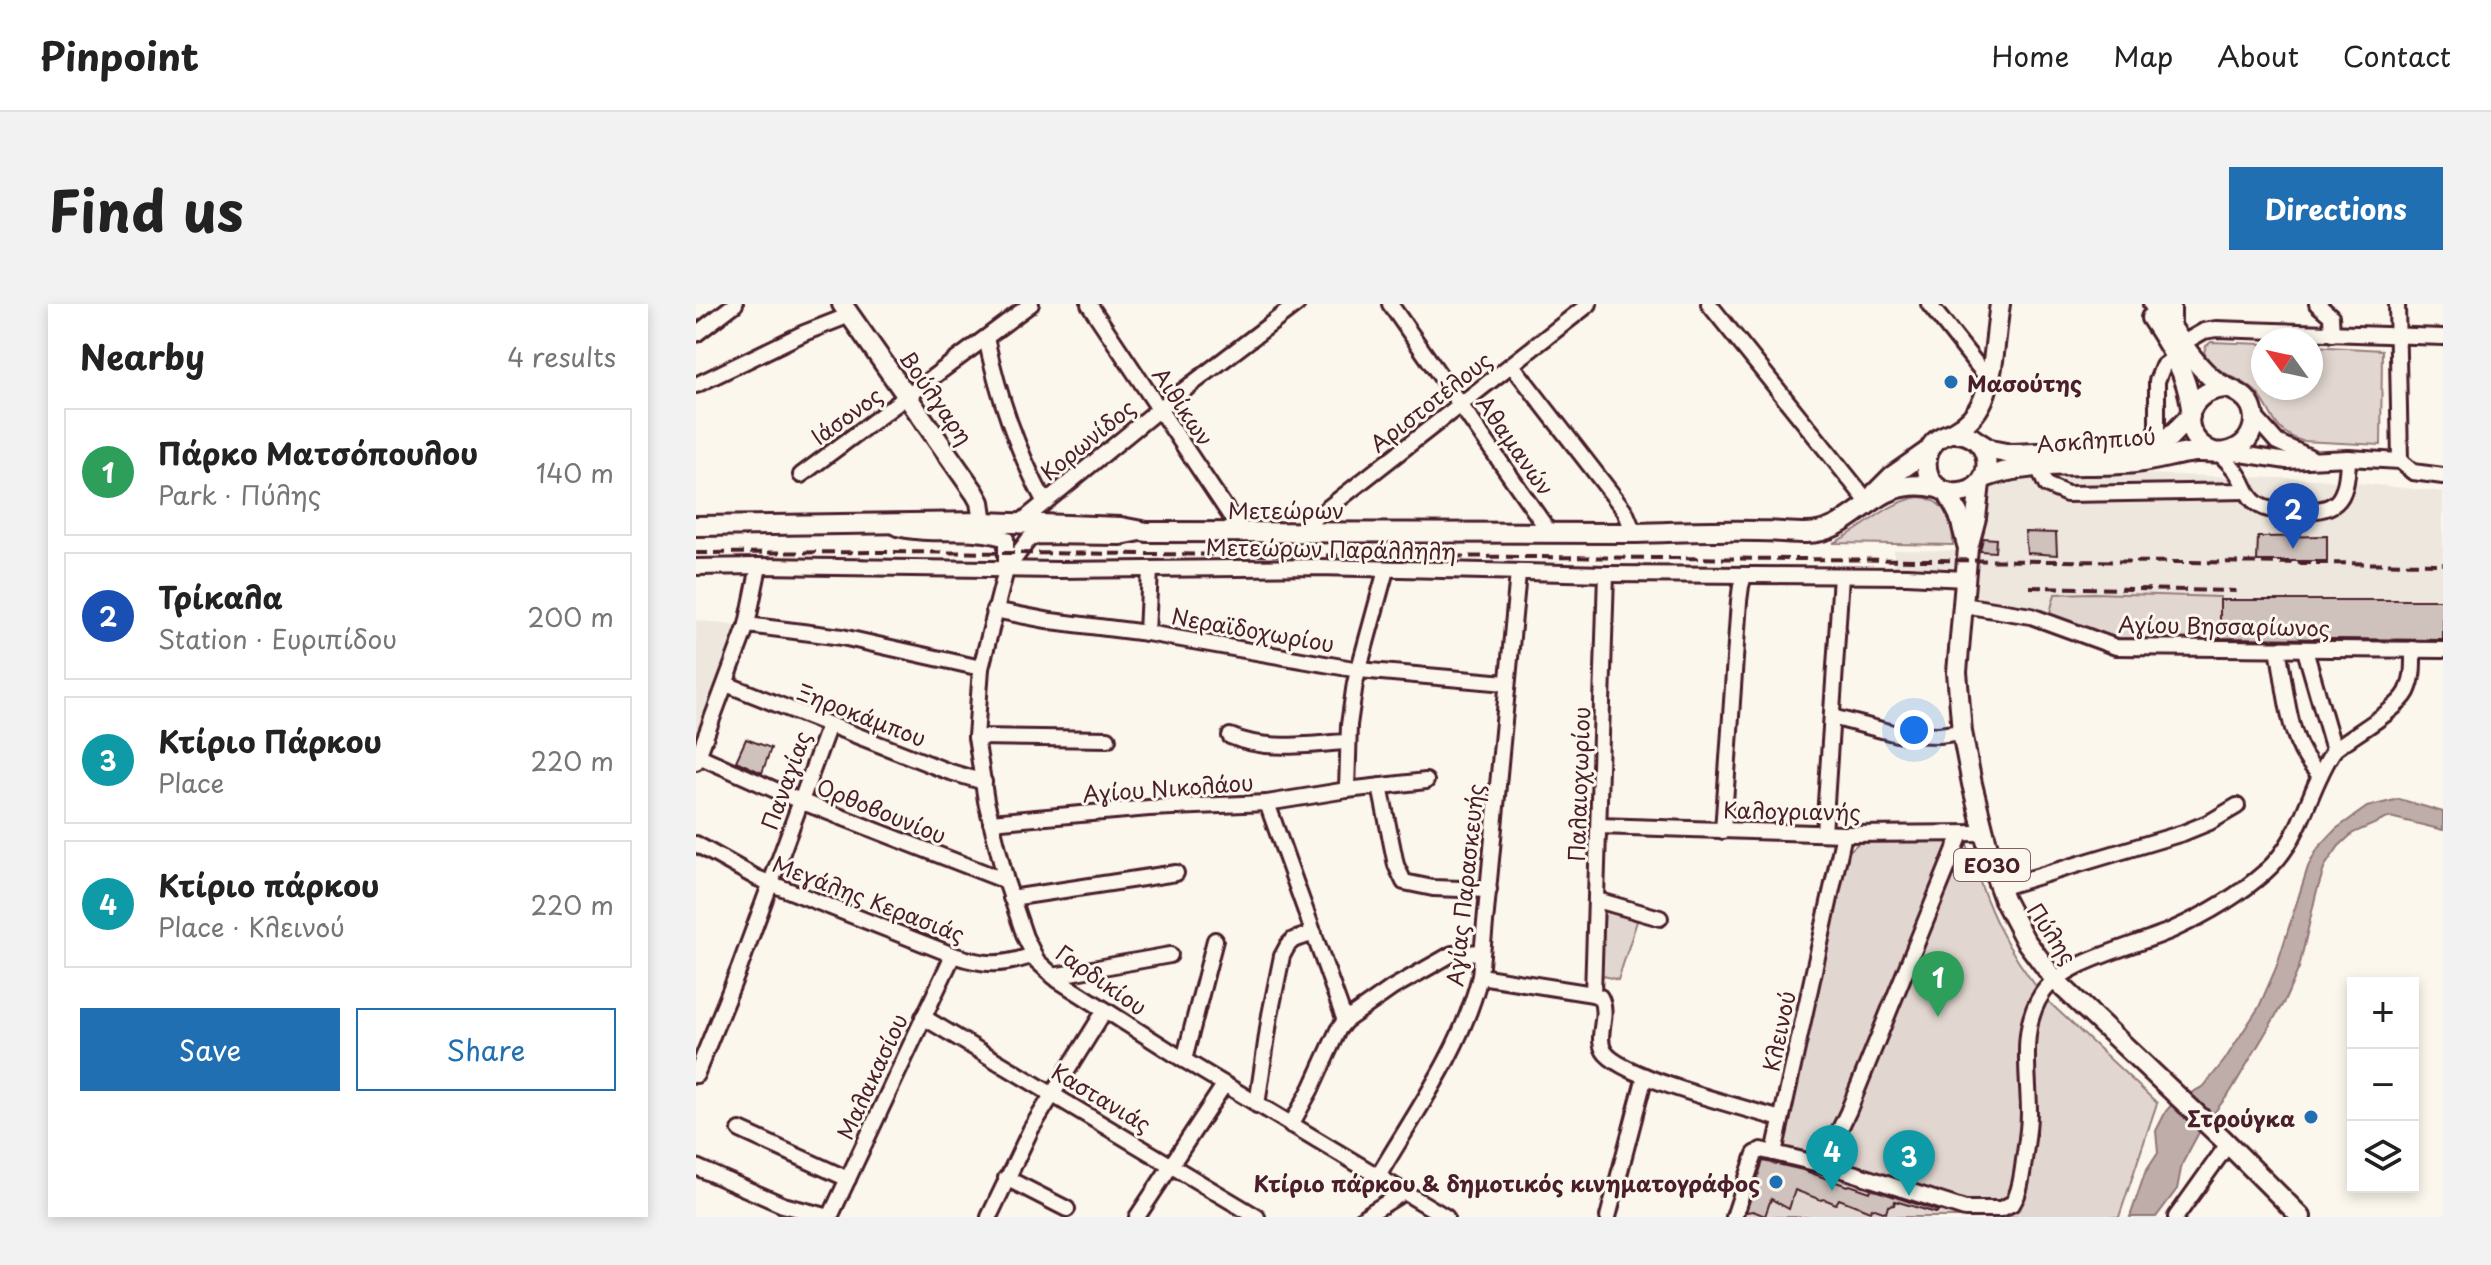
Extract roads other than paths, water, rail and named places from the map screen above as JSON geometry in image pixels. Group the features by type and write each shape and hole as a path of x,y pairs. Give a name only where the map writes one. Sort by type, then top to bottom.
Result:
{"main road":[{"path":"1929,450 1938,439 1974,415 1981,404 1989,380 2000,304"},
{"path":"2145,304 2150,316 2177,343 2213,379 2245,397 2251,406 2253,428 2248,440 2239,448 2220,452 2197,442 2192,434 2189,388 2177,343 2160,310 2153,304"},
{"name":"Βούλγαρη","path":"846,310 975,493 980,502 983,522"},
{"name":"Ασκληπιού","path":"1980,443 1991,450 2011,454 2133,451 2157,446 2174,434 2205,392 2226,388"},
{"path":"1951,433 1967,434 1980,443"},
{"name":"ΕΟ30","path":"1965,579 1968,548 1987,460 1980,443"},
{"name":"Μετεώρων","path":"1868,502 1892,476 1929,450"},
{"name":"ΕΟ30","path":"1929,450 1927,471 1959,515 1968,548"},
{"name":"Ασκληπιού","path":"1982,480 2010,469 2133,463 2194,452 2220,452"},
{"path":"1943,490 1965,493 1982,480"},
{"name":"Μετεώρων","path":"698,522 1021,522 1121,527 1147,532 1242,533 1821,532 1885,493 1913,485 1943,490"},
{"name":"Πύλης","path":"1965,579 1957,672 1962,732 1999,888 2025,940 2055,980 2301,1217"}],"street":[{"path":"696,334 735,304"},
{"name":"Ιάσονος","path":"801,475 1031,304"},
{"name":"Αιθίκων","path":"1089,304 1242,533"},
{"name":"Κορωνίδος","path":"1021,522 1159,409 1297,304"},
{"name":"Αθαμανών","path":"1390,304 1550,533"},
{"name":"Αριστοτέλους","path":"1296,533 1589,304"},
{"path":"1709,304 1868,502"},
{"path":"1929,304 1989,380"},
{"path":"2173,304 2177,343"},
{"path":"2317,304 2331,316 2332,334"},
{"path":"2397,304 2400,461"},
{"path":"696,385 846,310"},
{"path":"2157,446 2157,381 2163,366 2177,343 2204,331 2443,337"},
{"path":"986,338 1005,415 1022,459 1044,501"},
{"path":"1512,365 1625,511 1634,533"},
{"path":"2254,416 2277,442 2301,454 2318,458"},
{"path":"2220,452 2252,499 2266,509 2317,512 2334,505 2345,486 2348,458"},
{"path":"2220,452 2287,461 2348,458 2400,461 2413,472 2443,476"},
{"path":"2038,467 2046,485 2067,494 2246,491"},
{"path":"878,524 909,532 994,535 1006,539 1006,570"},
{"path":"1006,570 1029,539 1038,536 1121,537 1147,532"},
{"path":"697,759 747,625 759,566"},
{"name":"Μετεώρων Παράλληλη","path":"696,567 1006,570 1318,567 1965,579"},
{"path":"1147,633 1150,569"},
{"name":"Γαρδικίου","path":"1006,570 981,668 976,737 991,822 1006,881 1034,955 1053,976 1105,1010 1377,1178 1446,1217"},
{"path":"1347,790 1348,742 1359,670 1386,570"},
{"name":"Αγίας Παρασκευής","path":"1377,1178 1461,1032 1480,976 1518,573"},
{"name":"Παλαιοχωρίου","path":"1606,574 1593,994 1600,997 1605,1011 1604,1052 1614,1062 1645,1076"},
{"path":"1723,831 1739,601 1744,576"},
{"path":"1824,833 1841,576"},
{"name":"Αγίου Βησσαρίωνος","path":"1963,605 2031,616 2116,647 2443,650"},
{"name":"Νεραϊδοχωρίου","path":"994,610 1359,670 1506,683"},
{"path":"747,625 842,637 981,668"},
{"path":"2278,649 2297,739 2304,755 2320,775"},
{"path":"1734,1217 1755,1154 1761,1150 1823,1164 1965,1209 2001,1209 2013,1203 2020,1185 2029,1123 2027,1051 2030,1025 2043,993 2055,980 2076,967 2173,929 2241,891 2267,871 2294,836 2334,750 2396,705 2407,693 2414,672 2413,649"},
{"path":"2305,650 2334,750"},
{"name":"Ξηροκάμπου","path":"726,684 947,771 984,782"},
{"path":"1832,717 1897,734 1962,732"},
{"name":"Παναγίας","path":"696,1075 739,969 829,725"},
{"path":"1230,736 1264,747 1348,742"},
{"path":"976,737 1108,739"},
{"name":"Ορθοβουνίου","path":"697,759 1006,881"},
{"name":"Αγίου Νικολάου","path":"991,822 1149,808 1267,803 1426,781"},
{"path":"1380,786 1396,865 1404,882 1433,888 1489,890"},
{"path":"1267,803 1345,1021"},
{"path":"1999,888 2183,833 2237,806"},
{"name":"Καλογριανής","path":"1599,826 1844,834 1985,833"},
{"name":"Κλεινού","path":"1774,1153 1844,834"},
{"path":"1823,1164 1848,1112 1961,834"},
{"name":"Μεγάλης Κερασιάς","path":"696,844 737,869 770,884 953,955 997,965 1034,955"},
{"path":"1011,898 1176,873"},
{"path":"1597,900 1660,918"},
{"path":"1257,1105 1282,956 1293,940 1314,933"},
{"path":"1184,1060 1215,940"},
{"path":"1291,1125 1345,1021 1392,988 1452,954 1481,952"},
{"name":"Μαλακασίου","path":"830,1217 953,955"},
{"path":"1053,976 1170,955"},
{"path":"1480,976 1593,994"},
{"path":"989,1217 1031,1129 1105,1010"},
{"name":"Καστανιάς","path":"923,1017 1257,1217"},
{"path":"1608,1217 1645,1076 1781,1119"},
{"path":"1137,1217 1224,1085"},
{"path":"740,1130 848,1179"},
{"path":"2176,1217 2226,1142"},
{"path":"696,1167 783,1205 830,1217"},
{"path":"1006,1178 1067,1209"},
{"path":"1364,1217 1402,1193"}],"railway":[{"path":"696,553 2443,564"},
{"path":"2030,587 2236,591"}],"place":[{"name":"Μασούτης","path":"1951,382"},
{"name":"Τρίκαλα","path":"2293,549"},
{"name":"Πάρκο Ματσόπουλου","path":"1938,1017"},
{"name":"Στρούγκα","path":"2311,1117"},
{"name":"Κτίριο πάρκου & δημοτικός κινηματογράφος","path":"1776,1182"},
{"name":"Κτίριο πάρκου","path":"1832,1191"},
{"name":"Κτίριο Πάρκου","path":"1909,1196"}]}
